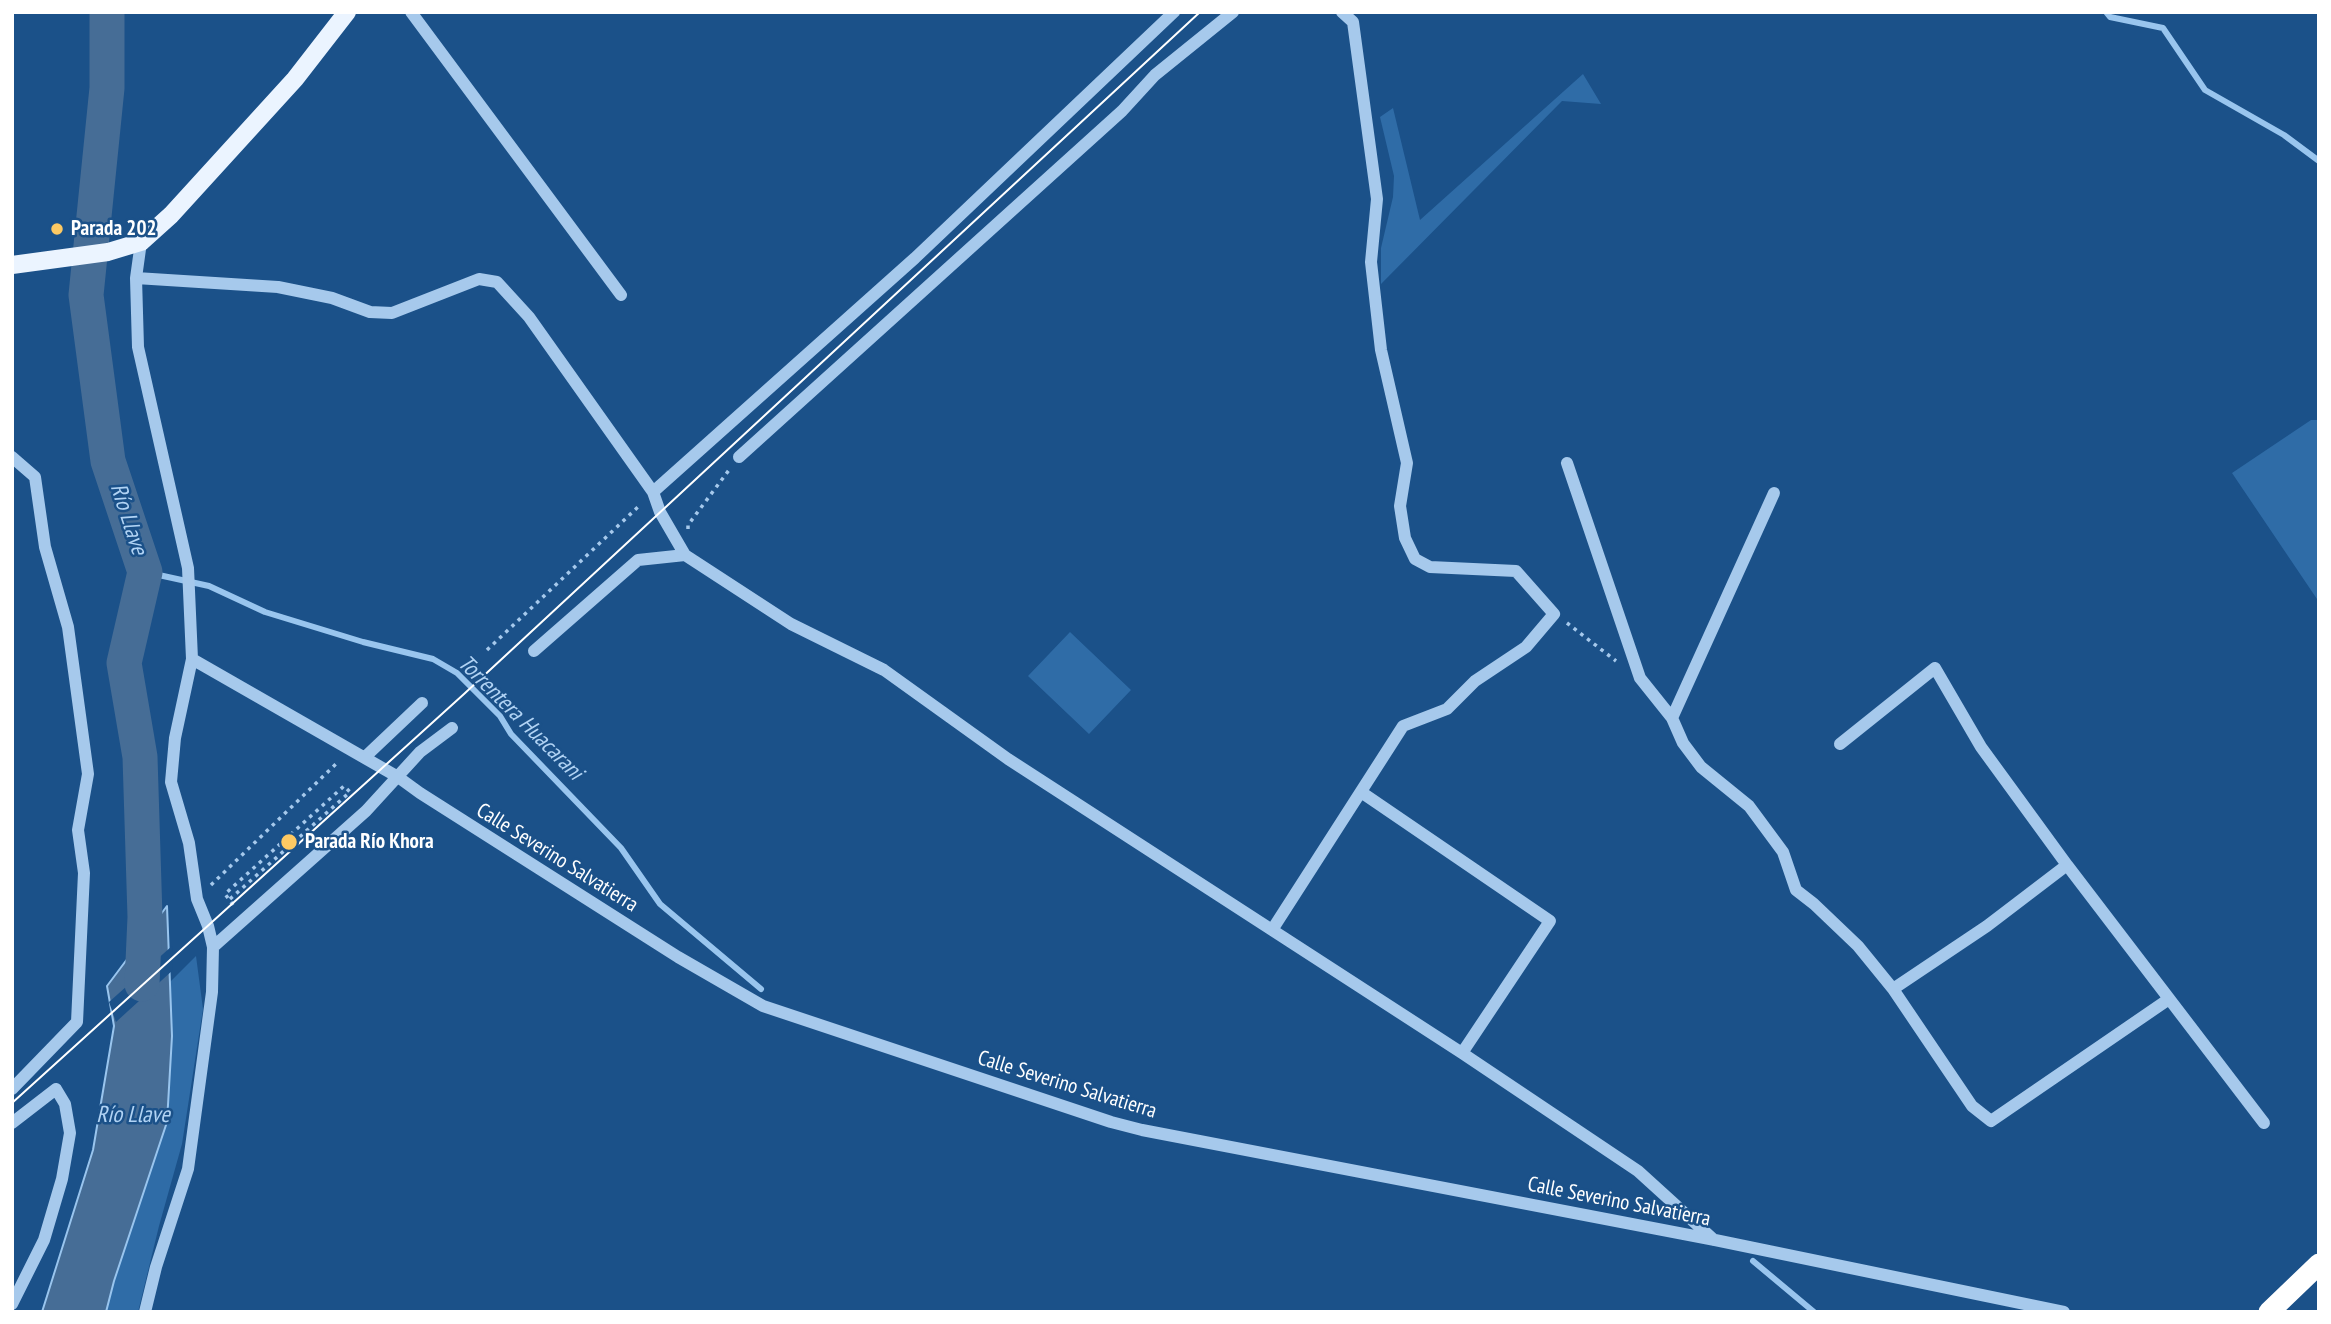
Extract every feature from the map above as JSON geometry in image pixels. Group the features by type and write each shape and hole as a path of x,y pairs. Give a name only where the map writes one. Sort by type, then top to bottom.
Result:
{"highway":[{"path":"2269,1312 2319,1264"}],"main road":[{"path":"12,265 108,252 141,242 171,215 287,89 347,12"}],"street":[{"path":"411,12 621,295"},
{"path":"653,492 915,258 1174,12"},
{"path":"739,457 1122,111 1156,75 1233,12"},
{"path":"1272,930 1403,726 1447,709 1475,681 1526,648 1554,614 1516,571 1430,567 1415,559 1405,538 1400,506 1408,463 1381,350 1371,262 1377,199 1353,22 1342,12"},
{"path":"141,242 136,278 138,346 188,568 191,595 192,659 175,738 171,782 189,843 197,899 213,947 212,992 188,1169 156,1267 145,1312"},
{"path":"136,278 278,287 332,298 370,312 392,313 479,279 497,282 529,317 653,492 660,512 685,555 791,624 884,670 1009,759 1462,1053 1638,1171 1715,1240"},
{"path":"12,457 35,477 45,547 68,627 88,774 78,830 85,873 77,1022 12,1089"},
{"path":"1567,463 1640,678 1672,718 1683,743 1701,767 1749,806 1783,852 1796,890 1858,946 1893,989 1972,1106 1991,1121 2169,999"},
{"path":"1672,718 1774,493"},
{"path":"534,651 638,560 685,555"},
{"name":"Calle Severino Salvatierra","path":"192,659 398,776 419,793 678,957 763,1006 1121,1125 1715,1240 2064,1312"},
{"path":"1840,744 1935,668 1981,747 2067,865 2264,1123"},
{"path":"365,757 422,703"},
{"path":"213,947 366,811 420,752 452,728"},
{"path":"1361,792 1550,921 1462,1053"},
{"path":"1893,989 1987,926 2067,865"},
{"path":"12,1123 56,1090 65,1104 70,1133 62,1179 44,1240 12,1304"}],"path":[{"path":"685,555 688,525 739,457"},
{"path":"486,650 653,492"},
{"path":"1554,614 1640,678"},
{"path":"197,899 351,749"},
{"path":"344,786 349,792 230,899 225,894 344,786"}],"shaded area":[{"path":"1583,74 1601,104 1562,101 1381,284 1381,248 1393,197 1394,176 1380,117 1393,108 1420,220"},
{"path":"2311,420 2319,420 2319,602 2232,473"},
{"path":"1070,632 1131,690 1089,734 1028,676"},
{"path":"196,956 203,1009 182,1144 138,1312 106,1312 172,1036 170,982"}],"water":[{"name":"Río Llave","path":"167,906 172,1036 167,1122 106,1312 42,1312 93,1150 114,1026 107,986"}],"pier":[{"path":"172,946 173,970 116,1022 109,1002"}],"waterway":[{"name":"Río Llave","path":"107,12 107,88 86,295 108,461 145,572 124,663 140,757 145,917 142,984"},
{"path":"2106,12 2110,17 2163,28 2205,90 2284,135 2319,161"},
{"name":"Torrentera Huacarani","path":"145,572 209,586 265,612 363,642 433,659 457,673 500,716 511,734 621,848 660,904 761,989"},
{"name":"Torrentera Huacarani","path":"1753,1261 1814,1312"}],"tram line":[{"path":"12,1103 464,694 1200,12"}],"place":[{"name":"Parada 202","path":"57,229"},
{"name":"Parada Río Khora","path":"289,842"}]}
